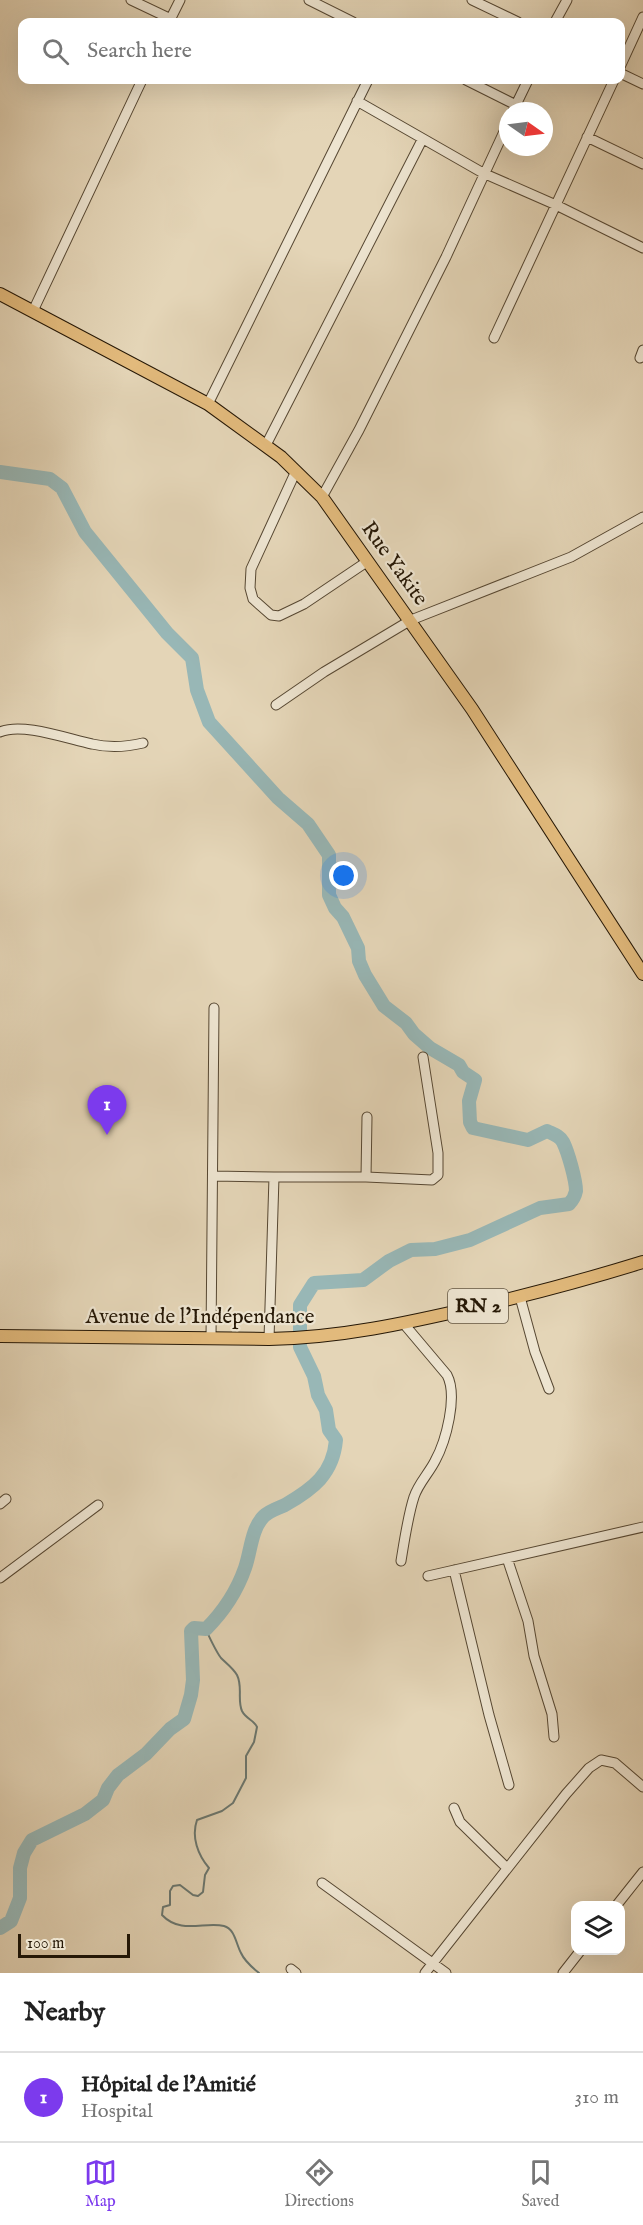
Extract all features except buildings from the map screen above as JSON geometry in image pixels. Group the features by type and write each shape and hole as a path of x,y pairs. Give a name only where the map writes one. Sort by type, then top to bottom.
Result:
{"main road":[{"name":"Rue Yakite","path":"0,294 208,404 266,445 322,497 472,709 643,974"},
{"name":"Avenue de l'Indépendance","path":"0,1336 269,1340 311,1338 404,1324 520,1297 643,1262"}],"street":[{"path":"131,0 164,18"},
{"path":"171,18 180,0"},
{"path":"309,0 345,18"},
{"path":"472,0 510,18"},
{"path":"557,18 567,0"},
{"path":"625,57 643,17"},
{"path":"625,75 643,84"},
{"path":"33,310 140,84"},
{"path":"208,404 366,84"},
{"path":"473,84 504,102"},
{"path":"517,102 526,84"},
{"path":"494,338 612,84"},
{"path":"357,101 483,173 556,205 643,248"},
{"path":"587,137 643,164"},
{"path":"266,445 422,140"},
{"path":"322,497 359,430 441,267 499,141"},
{"path":"296,471 251,569 250,588 253,599 271,615 279,616 304,604 368,561"},
{"path":"276,705 324,672 411,620 571,557 643,517"},
{"path":"0,732 13,728 94,745 125,747 143,742"},
{"path":"211,1339 214,1008"},
{"path":"213,1176 432,1180 438,1175 438,1153 423,1057"},
{"path":"366,1177 367,1117"},
{"path":"269,1340 274,1177"},
{"path":"520,1297 535,1352 549,1389"},
{"path":"401,1562 414,1497 437,1458 448,1422 452,1395 451,1382 447,1375 404,1324"},
{"path":"0,1578 98,1505"},
{"path":"428,1576 643,1527"},
{"path":"507,1558 528,1621 534,1656 552,1714 554,1737"},
{"path":"454,1570 489,1715 509,1785"},
{"path":"425,1973 589,1768 601,1760 615,1763 643,1787"},
{"path":"454,1808 460,1822 507,1868"},
{"path":"619,1901 643,1873"},
{"path":"321,1883 446,1973"},
{"path":"563,1973 577,1955"}],"waterway":[{"path":"0,472 50,479 62,488 85,532 167,633 192,658 197,690 209,722 278,798 308,824 329,855 329,895 358,948 359,961 365,975 384,1006 406,1023 414,1034 430,1048 459,1065 463,1072 475,1080 469,1101 470,1122 473,1128 528,1140 547,1131 556,1135 562,1140 567,1152 576,1191 569,1204 540,1208 470,1240 435,1249 411,1250 389,1261 363,1280 314,1283 300,1305 300,1347 314,1376 318,1395 326,1410 329,1430 336,1440 331,1462 313,1486 264,1516 256,1527 245,1568 229,1601 206,1629 194,1628 191,1631 193,1680 184,1719 170,1729 146,1754 118,1775 108,1788 103,1800 85,1814 32,1840 24,1853 20,1868 20,1898 11,1921 0,1928"},
{"path":"206,1629 219,1656 237,1675 242,1711 257,1727 254,1742 246,1756 246,1778 233,1803 222,1811 197,1820 195,1826 197,1846 209,1868 205,1875 203,1892 198,1896 180,1885 173,1886 170,1891 170,1905 163,1907 162,1915 169,1921 185,1926 217,1925 228,1928 233,1933 245,1959 259,1973"}],"place":[{"name":"Hôpital de l'Amitié","path":"107,1135"}]}
